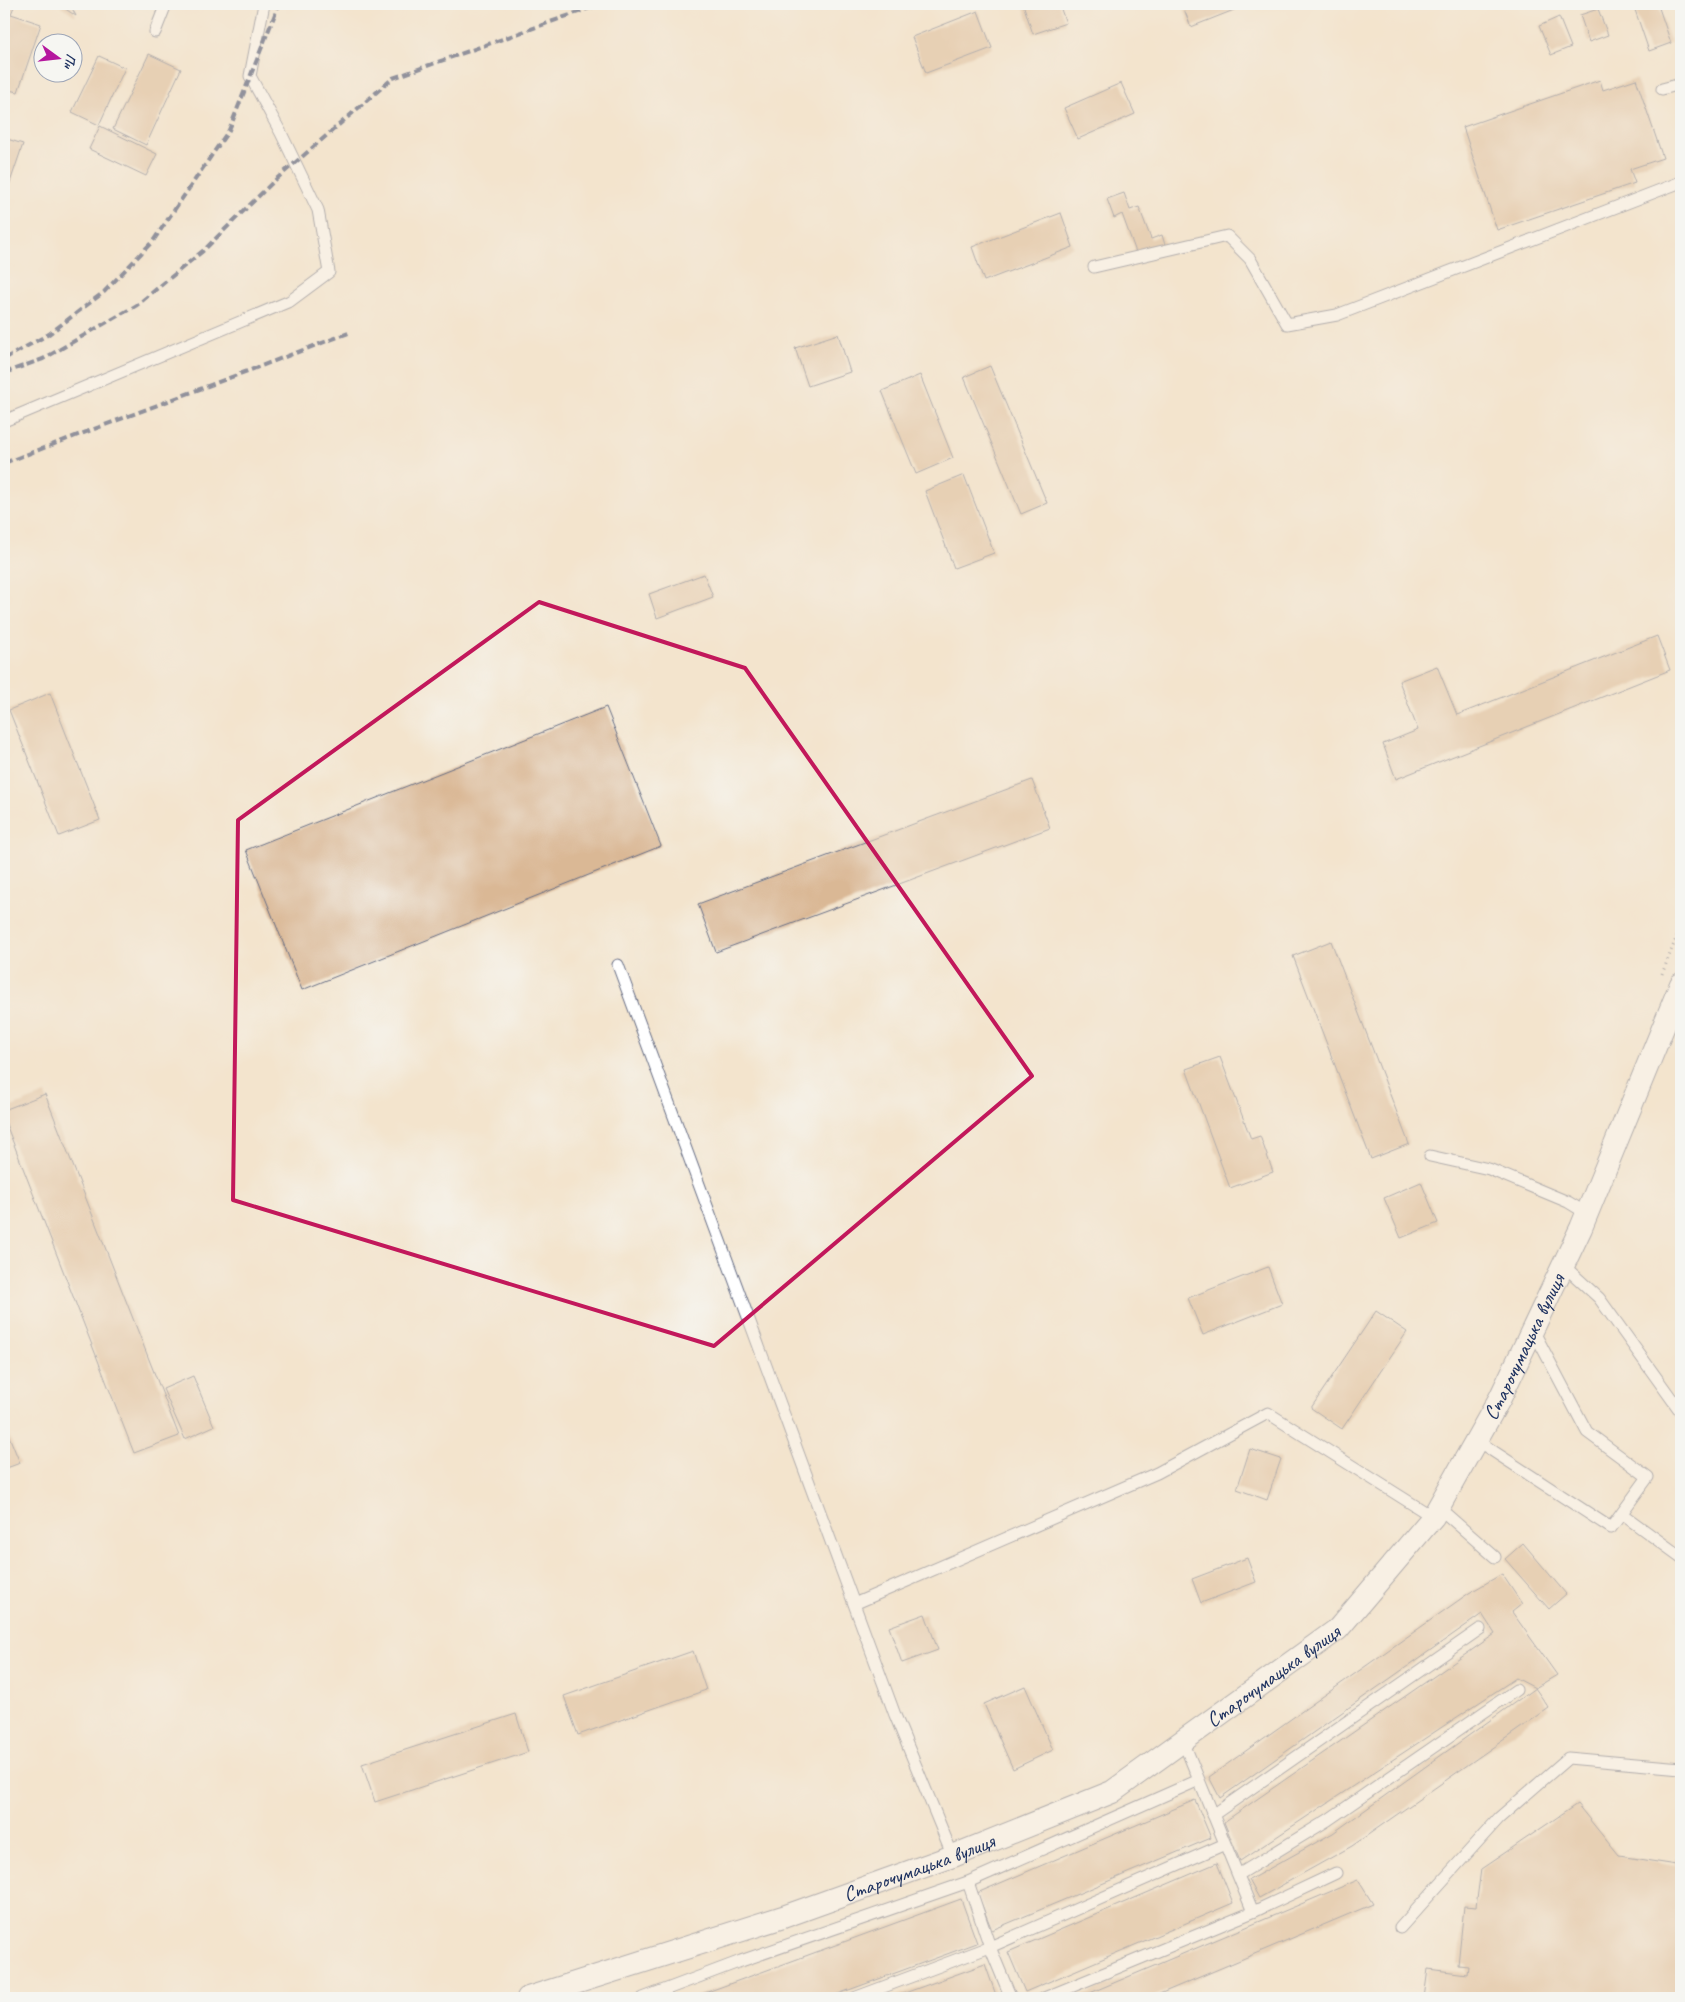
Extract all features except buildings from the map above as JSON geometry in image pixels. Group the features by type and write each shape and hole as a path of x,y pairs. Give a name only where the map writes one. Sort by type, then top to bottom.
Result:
{"street":[{"name":"Старочумацька вулиця","path":"528,1998 783,1917 953,1856 1112,1792 1338,1629 1436,1512 1500,1398 1586,1213 1681,984"}],"lane":[{"path":"155,32 166,4"},
{"path":"4,421 290,300 329,272 318,210 281,133 250,76 264,4"},
{"path":"1662,89 1681,84"},
{"path":"1094,267 1228,236 1250,259 1286,324 1337,314 1681,182"},
{"path":"618,965 895,1715 953,1856"},
{"path":"1430,1156 1489,1168 1568,1202 1586,1213"},
{"path":"1563,1265 1599,1298 1681,1412"},
{"path":"1476,1440 1611,1528 1648,1478 1587,1432 1532,1330"},
{"path":"854,1604 1156,1474 1268,1413 1436,1512 1495,1557"},
{"path":"1622,1514 1681,1557"},
{"path":"1213,1815 1480,1629"},
{"path":"1238,1875 1328,1820 1516,1690"},
{"path":"1183,1741 1253,1912"},
{"path":"1400,1928 1499,1818 1568,1758 1681,1768"},
{"path":"643,1998 740,1961 968,1882 1199,1780"},
{"path":"854,1998 990,1947 1225,1844"},
{"path":"1044,1998 1253,1912 1336,1873"},
{"path":"968,1882 990,1947 1011,1998"}],"path":[{"path":"1659,981 1681,926"}],"highlighted area":[{"path":"539,602 745,668 1032,1076 714,1346 233,1200 238,820"}],"railway":[{"path":"4,359 49,334 104,292 153,241 229,130 279,4"},
{"path":"4,373 43,359 137,305 204,250 274,181 393,78 601,4"},
{"path":"4,463 351,332"}]}
